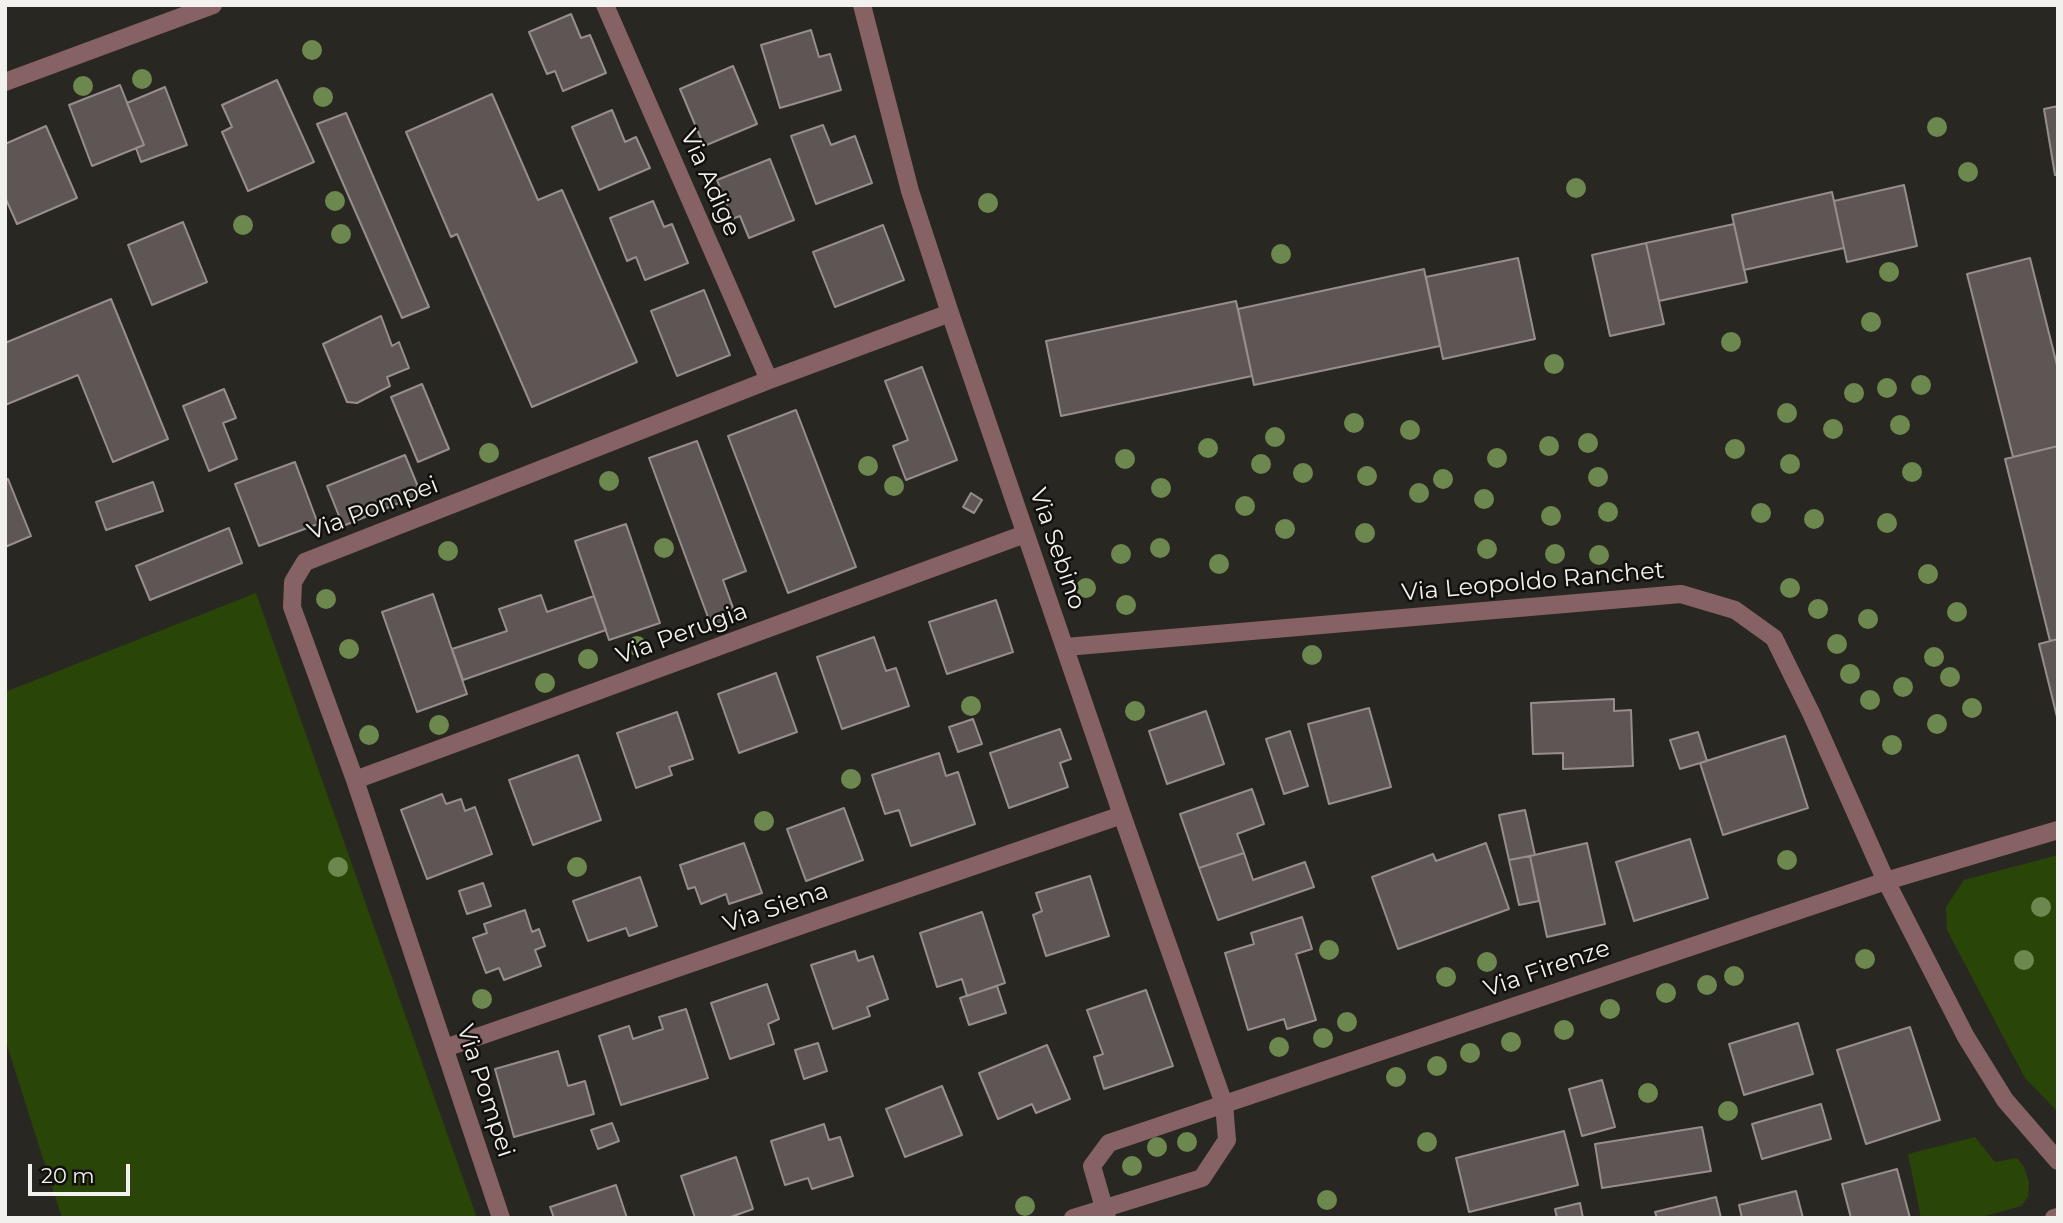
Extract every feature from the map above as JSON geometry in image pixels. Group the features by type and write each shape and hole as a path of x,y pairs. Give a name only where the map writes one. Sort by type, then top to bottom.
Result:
{"street":[{"path":"5,82 213,5"},
{"name":"Via Adige","path":"605,5 769,380"},
{"name":"Via Sebino","path":"862,5 910,191 950,313 1224,1104"},
{"name":"Via Pompei","path":"501,1218 355,780 292,607 293,582 305,562 769,380 950,313"},
{"name":"Via Perugia","path":"355,780 1025,534"},
{"name":"Via Leopoldo Ranchet","path":"1066,647 1681,594 1735,610 1774,638 1812,715 1886,881 1966,1037 2006,1100 2058,1161"},
{"name":"Via Siena","path":"445,1048 1122,815"},
{"name":"Via Firenze","path":"1105,1213 1092,1166 1108,1143 1886,881 2058,830"},
{"path":"1073,1218 1105,1213 1202,1178 1227,1140 1224,1104"}],"green space":[{"path":"256,593 477,1218 62,1218 5,1039 5,692"},
{"path":"2058,855 2058,1112 2025,1078 1947,930 1946,907 1964,880"},
{"path":"1975,1137 1995,1162 2017,1158 2024,1167 2029,1182 2028,1197 2021,1206 1978,1218 1921,1218 1908,1154"}],"building":[{"path":"571,14 581,38 590,35 606,73 563,91 555,71 547,74 529,32"},
{"path":"811,30 819,57 830,54 841,90 780,108 761,45"},
{"path":"733,66 757,124 704,146 680,89"},
{"path":"277,80 314,162 248,191 222,132 232,127 222,105"},
{"path":"120,85 144,145 92,166 69,105"},
{"path":"165,87 187,145 141,162 136,148 144,145 127,103"},
{"path":"492,94 538,200 562,190 637,362 532,407 457,234 451,237 406,132"},
{"path":"2058,106 2058,175 2055,175 2044,109"},
{"path":"612,110 625,142 636,137 650,168 599,190 572,127"},
{"path":"346,113 429,307 402,318 317,124"},
{"path":"823,125 831,145 855,136 872,183 816,204 791,136"},
{"path":"46,126 77,198 17,224 5,197 5,144"},
{"path":"770,159 794,220 749,238 740,216 732,219 717,180"},
{"path":"1904,185 1917,246 1847,262 1834,201"},
{"path":"1832,192 1844,248 1744,270 1732,215"},
{"path":"653,201 664,227 672,224 688,263 645,280 636,257 627,261 610,218"},
{"path":"183,222 207,282 152,305 128,245"},
{"path":"1734,224 1747,282 1659,301 1646,243"},
{"path":"883,225 904,280 835,307 813,252"},
{"path":"1646,243 1664,324 1610,336 1592,255"},
{"path":"1518,258 1535,339 1443,359 1426,277"},
{"path":"2030,258 2058,369 2058,446 2013,457 1967,274"},
{"path":"1424,269 1440,346 1254,385 1238,309"},
{"path":"704,290 730,355 677,376 651,311"},
{"path":"111,299 168,439 113,462 78,375 5,405 5,343"},
{"path":"1236,301 1252,376 1061,416 1046,341"},
{"path":"381,316 392,346 399,342 409,368 387,377 390,386 357,403 347,402 323,344"},
{"path":"922,367 957,460 906,480 893,446 908,440 885,381"},
{"path":"422,384 449,449 418,462 391,397"},
{"path":"224,389 236,418 223,423 237,459 209,471 183,406"},
{"path":"796,410 856,567 788,593 728,436"},
{"path":"697,441 746,571 723,580 737,619 712,628 649,458"},
{"path":"2058,446 2058,639 2050,641 2005,459"},
{"path":"405,455 421,494 343,526 327,486"},
{"path":"295,462 318,524 259,546 235,484"},
{"path":"8,479 31,536 5,547 5,480"},
{"path":"153,482 163,511 106,530 96,502"},
{"path":"971,493 982,500 974,513 963,507"},
{"path":"626,524 660,623 609,640 575,541"},
{"path":"229,528 242,563 150,600 136,566"},
{"path":"433,594 467,694 417,712 382,612"},
{"path":"541,595 547,612 594,596 606,630 463,680 452,649 507,631 499,609"},
{"path":"996,600 1013,652 947,674 929,622"},
{"path":"874,637 886,671 896,668 909,706 842,729 817,657"},
{"path":"2058,639 2058,721 2039,644"},
{"path":"776,673 797,732 739,753 718,694"},
{"path":"1614,699 1614,711 1631,710 1633,766 1563,769 1563,753 1533,754 1531,703"},
{"path":"1369,708 1391,787 1329,804 1308,724"},
{"path":"1206,711 1224,764 1167,784 1149,731"},
{"path":"677,712 693,759 669,767 672,775 636,788 617,733"},
{"path":"973,719 982,744 958,752 949,727"},
{"path":"1060,729 1071,759 1060,763 1068,787 1009,808 990,753"},
{"path":"1290,731 1308,786 1284,794 1266,739"},
{"path":"1698,732 1707,761 1680,769 1670,740"},
{"path":"1785,736 1808,808 1723,835 1700,763"},
{"path":"939,753 946,776 958,772 975,824 911,846 899,810 885,814 872,775"},
{"path":"578,755 601,820 533,845 509,780"},
{"path":"1252,789 1264,824 1237,834 1244,853 1199,868 1180,814"},
{"path":"442,794 446,804 461,799 465,811 475,807 492,854 427,879 401,810"},
{"path":"844,808 863,860 806,881 787,829"},
{"path":"1525,810 1535,855 1509,860 1499,815"},
{"path":"1690,839 1708,898 1634,921 1616,862"},
{"path":"744,843 762,893 729,904 726,894 701,904 695,887 688,889 680,865"},
{"path":"1486,843 1509,909 1398,949 1372,877 1433,854 1436,861"},
{"path":"1587,843 1605,924 1547,937 1530,856"},
{"path":"1244,853 1253,880 1305,862 1314,887 1218,920 1199,868"},
{"path":"1530,856 1539,901 1519,905 1509,860"},
{"path":"1090,876 1109,936 1046,956 1033,915 1042,911 1036,893"},
{"path":"640,877 657,926 629,936 626,928 588,941 573,901"},
{"path":"483,883 491,906 467,914 459,891"},
{"path":"525,910 532,932 539,929 545,946 535,950 541,966 504,980 499,968 486,973 473,938 487,933 484,924"},
{"path":"982,912 1005,983 967,996 962,979 937,987 920,933"},
{"path":"1302,917 1312,949 1296,954 1316,1020 1287,1029 1284,1019 1248,1030 1225,953 1254,944 1251,933"},
{"path":"855,951 858,961 873,956 888,999 867,1007 870,1016 833,1029 811,965"},
{"path":"767,984 779,1019 768,1024 774,1044 730,1059 711,1003"},
{"path":"997,986 1006,1013 969,1025 960,998"},
{"path":"1146,990 1173,1066 1104,1089 1094,1057 1103,1054 1087,1010"},
{"path":"686,1009 708,1078 621,1105 599,1036 629,1026 633,1039 663,1029 659,1017"},
{"path":"1798,1023 1813,1074 1744,1095 1729,1044"},
{"path":"1910,1027 1940,1120 1866,1144 1837,1050"},
{"path":"818,1043 827,1071 804,1079 795,1050"},
{"path":"1047,1045 1070,1099 1036,1113 1032,1104 998,1119 979,1073"},
{"path":"558,1051 568,1086 585,1081 594,1114 514,1137 495,1069"},
{"path":"1602,1080 1615,1127 1582,1136 1569,1089"},
{"path":"942,1086 962,1135 905,1157 886,1109"},
{"path":"1821,1104 1831,1139 1762,1159 1752,1124"},
{"path":"612,1123 619,1141 598,1149 591,1130"},
{"path":"824,1124 829,1140 840,1137 853,1176 812,1189 808,1178 785,1185 771,1141"},
{"path":"1702,1127 1711,1171 1602,1188 1595,1144"},
{"path":"1564,1131 1578,1185 1469,1212 1456,1158"},
{"path":"736,1157 753,1209 728,1218 695,1218 681,1176"},
{"path":"1897,1169 1910,1218 1851,1218 1842,1184"},
{"path":"616,1185 627,1218 554,1218 550,1207"},
{"path":"1796,1191 1803,1218 1742,1218 1739,1205"},
{"path":"1716,1197 1721,1218 1657,1218 1655,1212"},
{"path":"1580,1203 1583,1218 1557,1218 1555,1209"}]}
